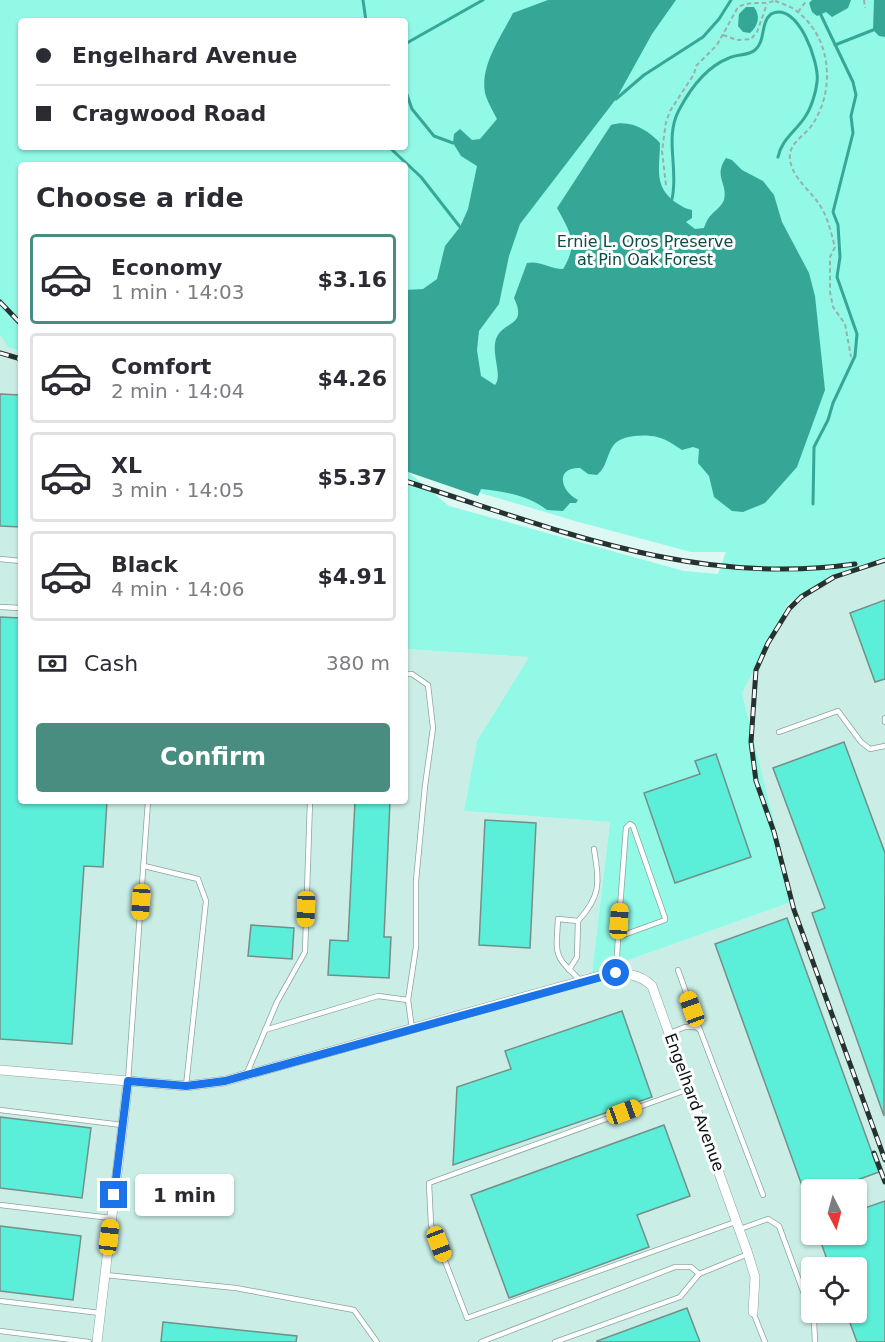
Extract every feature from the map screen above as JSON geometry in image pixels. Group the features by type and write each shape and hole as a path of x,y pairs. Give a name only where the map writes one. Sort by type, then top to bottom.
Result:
{"street":[{"name":"Engelhard Avenue","path":"0,1070 186,1086 225,1081 581,981 616,973 636,975 652,986 739,1225 755,1277 753,1312"},
{"path":"97,1342 128,1081"}],"lane":[{"path":"0,559 18,561"},
{"path":"0,607 18,608"},
{"path":"408,674 412,674 428,686 433,728 416,881 416,948 408,1000 412,1029"},
{"path":"779,732 838,711 861,742 870,748 885,746"},
{"path":"128,1081 148,804"},
{"path":"246,1075 278,1002 305,952 310,804"},
{"path":"616,973 618,936 626,828 630,824 633,826 665,920 618,936"},
{"path":"569,970 577,957 578,921 593,904 598,879 594,849"},
{"path":"144,866 198,879 206,901 186,1086"},
{"path":"578,921 558,919 556,955 581,981"},
{"path":"678,970 763,1195"},
{"path":"265,1030 378,996 408,1000"},
{"path":"670,1034 686,1027 699,1028"},
{"path":"690,1088 429,1183 432,1225 467,1318 739,1225 768,1219 779,1226 814,1321 815,1342"},
{"path":"0,1110 122,1125"},
{"path":"0,1204 111,1218"},
{"path":"555,1342 680,1298 699,1274 748,1254"},
{"path":"481,1342 675,1267 691,1267 699,1274"},
{"path":"105,1275 236,1288 354,1310 377,1342"},
{"path":"0,1301 100,1313"},
{"path":"753,1312 765,1342"},
{"path":"0,1331 89,1342"}],"path":[{"path":"798,12 807,0"},
{"path":"864,0 865,8"},
{"path":"666,185 662,151 666,122 696,66 717,45 738,7 750,2 768,4 776,1 798,12 816,32 823,49 828,80 814,123 792,147 790,158 799,180 820,206 831,234 835,248 830,257 830,292 837,316 845,324 851,357"},
{"path":"723,35 737,40 751,39 757,32 768,4"}],"shaded area":[{"path":"548,0 676,0 652,34 616,99 520,224 509,256 499,304 479,331 477,350 481,376 495,385 497,381 496,339 499,333 516,319 518,308 514,298 527,263 563,269 568,260 572,245 571,238 557,208 611,125 625,123 638,127 660,143 659,175 663,189 675,202 692,210 692,218 686,222 695,229 704,228 710,217 723,203 725,194 721,175 722,165 726,158 732,160 742,170 763,181 774,195 782,222 809,273 815,296 825,390 797,467 765,503 743,512 732,511 714,497 709,476 698,463 699,449 693,447 682,450 664,439 652,436 633,436 616,442 603,469 597,475 588,474 580,468 567,471 563,480 564,486 578,500 576,503 570,503 563,511 547,510 524,498 498,491 481,489 478,496 408,472 408,290 423,289 437,279 445,246 460,227 468,209 477,166 461,156 453,143 454,134 460,129 472,140 480,139 497,119 486,96 484,83 488,62 513,13"},
{"path":"812,0 851,0 848,8 832,17 826,12 817,16 812,12 809,3"},
{"path":"874,0 885,0 885,37 879,36 873,30"},
{"path":"746,7 754,7 758,17 757,24 750,33 743,32 738,26 739,14"},
{"path":"0,335 8,347 18,351 18,804 408,804 408,649 529,657 477,741 464,811 610,822 592,973 794,901 742,693 788,603 835,574 885,558 885,1342 0,1342"}],"green space":[{"name":"Ernie L. Oros Preserve at Pin Oak Forest","path":"0,0 885,0 885,558 835,574 788,603 742,693 794,901 592,973 610,822 464,811 477,741 529,657 408,649 408,472 449,506 684,571 718,574 726,552 691,552 575,521 408,471 408,162 18,162 18,351 8,347 0,335"}],"building":[{"path":"0,394 18,395 18,527 0,526"},
{"path":"885,600 885,679 875,682 850,613"},
{"path":"0,617 18,618 18,804 107,804 103,867 84,866 72,1044 0,1039"},
{"path":"844,742 885,853 884,1116 812,913 825,908 773,768"},
{"path":"716,754 751,857 675,883 644,793 700,774 695,761"},
{"path":"355,804 390,804 384,937 391,937 389,978 328,975 330,940 348,941"},
{"path":"485,820 536,823 530,948 479,945"},
{"path":"787,918 879,1172 860,1179 801,1179 801,1183 715,944"},
{"path":"251,925 294,928 292,959 248,956"},
{"path":"622,1011 652,1097 453,1165 457,1087 511,1069 505,1051"},
{"path":"0,1117 91,1128 82,1198 0,1188"},
{"path":"664,1125 690,1196 637,1215 649,1247 509,1298 471,1195"},
{"path":"885,1201 885,1342 857,1342 850,1323 867,1323 867,1257 826,1257 822,1245 867,1245 867,1207"},
{"path":"0,1226 81,1236 73,1300 0,1291"},
{"path":"687,1308 700,1342 597,1341"},
{"path":"163,1322 297,1336 296,1342 161,1342"}],"waterway":[{"path":"363,0 366,18"},
{"path":"408,42 483,0"},
{"path":"616,99 644,75 703,37 719,19 731,0"},
{"path":"672,199 674,188 673,132 683,102 713,67 729,58 755,50 761,42 765,22 771,14 781,12 790,16 805,36 815,62 817,82 816,91 807,113 785,141 778,157"},
{"path":"813,504 814,447 855,356 857,334 837,277 840,257 838,225 833,212 853,133 851,116 856,95 853,82 820,13"},
{"path":"835,45 873,30"},
{"path":"408,98 412,109 434,136 453,143"},
{"path":"392,150 405,162"},
{"path":"408,165 421,177 460,227"}],"railway":[{"path":"0,302 18,321"},
{"path":"0,353 18,358"},
{"path":"408,482 571,534 682,561 738,567 796,569 855,564"},
{"path":"885,560 834,577 801,597 789,609 768,643 756,670 751,742 756,781 774,832 794,910 885,1160"},
{"path":"874,1153 885,1182"}],"route":[{"path":"114,1195 128,1081 186,1086 225,1081 616,973"}]}
